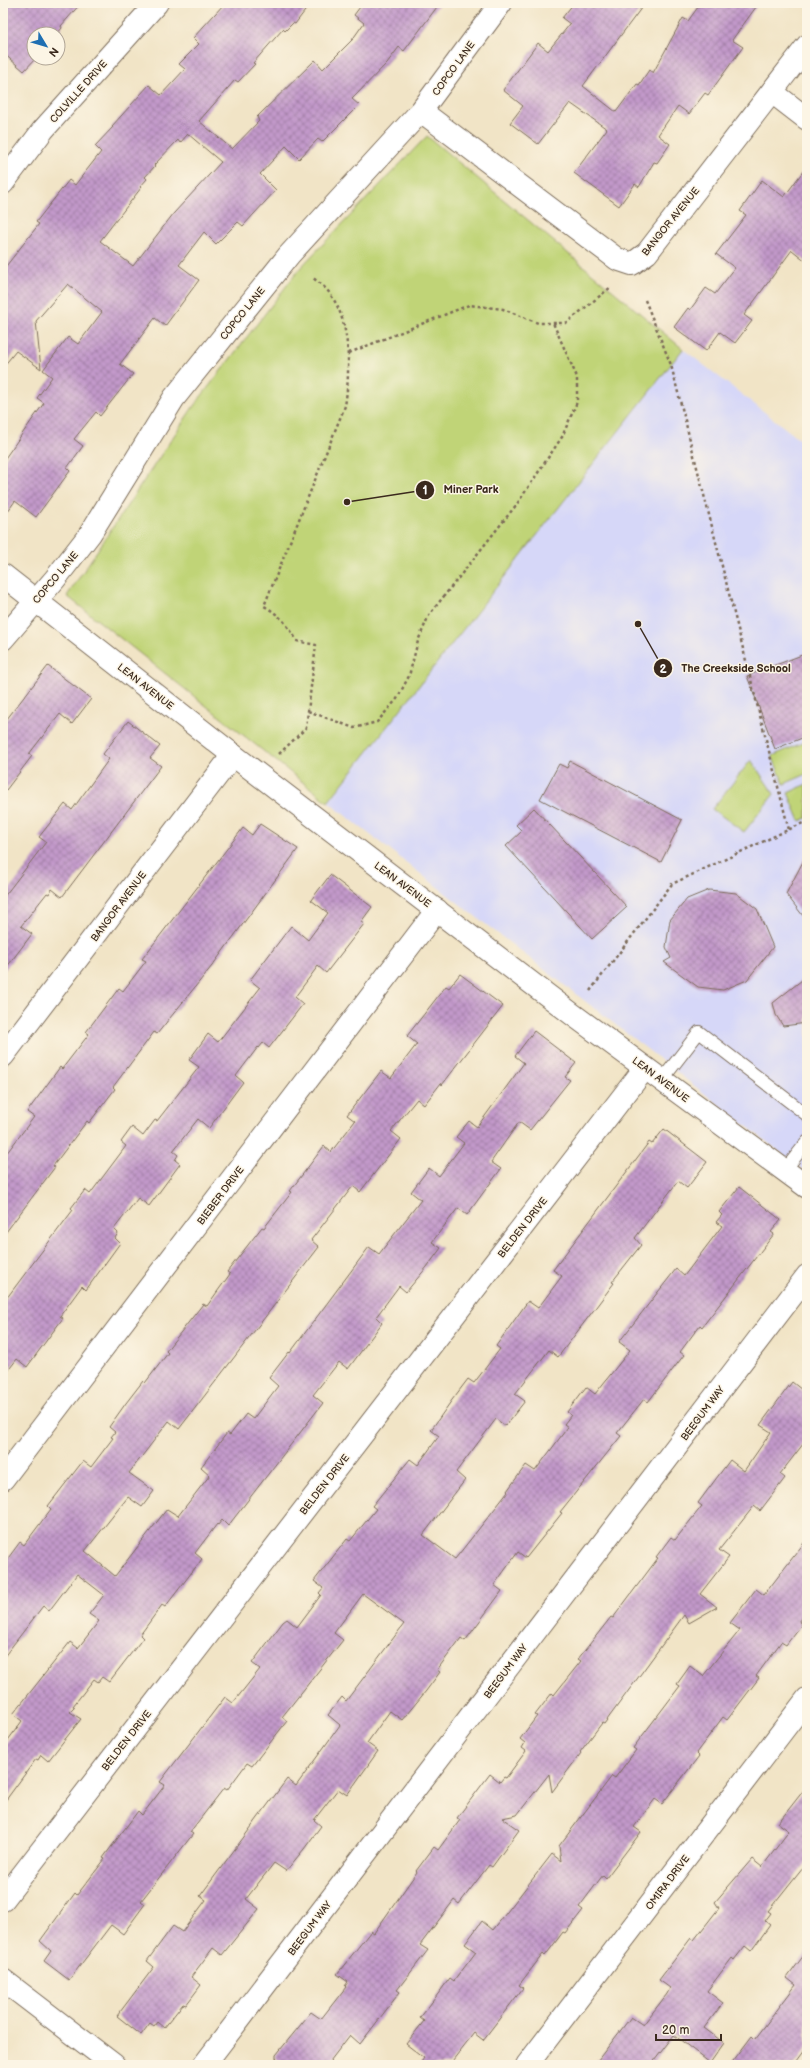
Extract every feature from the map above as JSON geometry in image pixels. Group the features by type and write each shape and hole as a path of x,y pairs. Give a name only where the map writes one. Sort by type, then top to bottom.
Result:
{"street":[{"name":"COLVILLE DRIVE","path":"3,183 43,130 157,3"},
{"name":"COPCO LANE","path":"3,639 90,534 174,398 289,255 421,111 501,3"},
{"name":"BANGOR AVENUE","path":"421,111 617,259 632,264 647,253 807,46"},
{"path":"772,92 807,119"},
{"name":"LEAN AVENUE","path":"3,574 233,756 653,1074 807,1187"},
{"name":"BANGOR AVENUE","path":"3,1056 233,756"},
{"name":"BIEBER DRIVE","path":"3,1479 437,910"},
{"name":"BELDEN DRIVE","path":"3,1900 653,1074"},
{"name":"BEEGUM WAY","path":"204,2065 807,1276"},
{"name":"OMIRA DRIVE","path":"527,2065 807,1699"},
{"path":"3,1980 114,2065"}],"lane":[{"path":"653,1074 699,1032 807,1115"},
{"path":"785,1170 807,1142"}],"path":[{"path":"279,754 306,728 316,645 297,641 288,626 277,614 264,606 344,406 349,381 349,354 341,314 332,296 312,277"},
{"path":"349,354 469,305 502,309 538,323 566,323 612,287"},
{"path":"645,300 671,365 789,830"},
{"path":"308,711 354,728 377,722 397,698 409,676 418,641 429,615 517,504 562,437 577,402 577,377 553,323"},
{"path":"590,991 672,884 807,821"}],"shaded area":[{"path":"683,349 807,445 807,1173 328,802"}],"green space":[{"path":"427,136 683,349 328,802 67,596 193,407 301,267"},
{"path":"807,741 807,774 784,784 772,756"},
{"path":"751,760 774,794 744,832 712,809"},
{"path":"807,784 807,818 800,821 788,793"}],"building":[{"path":"3,3 81,3 61,26 26,26 26,66 29,66 24,71 3,53"},
{"path":"225,3 311,3 295,24 293,23 285,31 283,29 253,63 255,64 238,82 235,80 199,121 232,149 259,121 257,117 315,60 323,69 352,40 364,23 354,15 363,3 440,3 404,51 399,47 387,63 352,99 359,105 322,142 318,139 299,159 286,146 260,174 276,190 243,226 238,222 216,244 204,232 179,265 199,280 165,326 155,318 120,364 133,374 100,416 96,412 74,439 83,446 67,468 70,471 36,517 15,501 3,518 3,461 44,403 37,398 52,377 43,370 68,337 78,344 102,312 68,284 36,321 41,369 16,351 3,367 3,270 39,224 36,222 69,180 75,185 101,152 95,146 149,85 161,95 185,69 179,64 199,44 193,38","holes":["188,134 221,162 174,213 133,266 100,241 141,188 140,187 147,179 145,177 155,166 154,165 178,140 180,143"]},
{"path":"574,3 645,3 583,86 616,112 637,84 639,85 649,70 653,73 683,18 688,21 701,3 759,3 732,40 743,47 708,95 705,93 689,114 678,106 658,135 670,144 657,163 654,162 639,187 635,184 619,206 574,173 607,129 570,103 538,144 510,123 523,106 503,90 538,43 548,51 570,24 562,18"},
{"path":"807,166 807,262 792,250 744,315 752,321 735,343 720,332 706,351 674,327 688,308 690,310 706,288 715,294 735,268 716,254 746,215 740,211 762,180 784,197"},
{"path":"807,653 807,736 775,749 747,676"},
{"path":"48,666 91,699 72,724 60,714 29,754 32,756 3,794 3,724"},
{"path":"128,721 160,746 150,758 161,766 62,897 52,889 49,894 47,893 21,926 32,934 3,972 3,898 46,842 39,837 65,804 72,810 109,759 103,754"},
{"path":"570,761 682,820 661,862 540,799 559,764 567,768"},
{"path":"534,808 627,907 592,939 506,846 522,831 516,825"},
{"path":"260,824 298,849 212,966 157,1034 154,1032 113,1087 115,1089 89,1123 87,1121 53,1166 55,1167 3,1236 3,1158 34,1117 27,1112 60,1067 62,1069 89,1034 86,1032 119,988 123,991 146,961 142,959 243,828 252,835"},
{"path":"807,854 807,921 786,894"},
{"path":"330,875 372,907 361,922 364,924 326,973 318,966 295,997 303,1004 269,1048 263,1043 259,1048 258,1047 236,1076 243,1082 209,1128 198,1119 173,1151 178,1155 175,1160 180,1164 149,1206 138,1198 114,1229 118,1233 115,1238 120,1243 86,1290 82,1286 60,1316 63,1318 27,1367 17,1359 3,1377 3,1303 73,1210 71,1208 85,1190 90,1194 126,1146 121,1142 132,1127 143,1136 155,1120 157,1121 199,1067 189,1060 208,1034 218,1042 260,988 250,980 291,926 308,940 328,913 311,900"},
{"path":"709,890 736,893 757,909 773,947 747,980 723,990 698,987 664,962 671,958 666,947 670,920 687,899"},
{"path":"460,974 503,1006 442,1085 441,1083 424,1105 417,1099 391,1131 401,1139 360,1192 353,1186 311,1240 319,1247 179,1429 169,1421 129,1473 154,1491 142,1507 128,1497 85,1551 115,1576 167,1509 178,1516 210,1475 201,1467 227,1433 230,1435 246,1414 253,1419 278,1386 269,1378 289,1352 290,1353 369,1247 379,1254 421,1200 411,1192 429,1168 439,1176 464,1143 456,1137 469,1121 477,1127 524,1063 515,1056 534,1031 576,1063 565,1077 570,1080 530,1130 519,1122 491,1162 501,1169 467,1215 458,1208 432,1242 441,1248 427,1267 406,1292 399,1286 376,1317 382,1323 348,1369 339,1362 313,1395 323,1403 228,1526 222,1520 218,1525 217,1524 195,1553 202,1559 165,1607 162,1605 140,1635 143,1638 109,1682 102,1677 98,1682 94,1679 73,1706 75,1707 70,1712 81,1719 48,1761 41,1755 38,1760 36,1759 3,1804 3,1747 22,1721 13,1714 70,1642 78,1648 99,1621 89,1614 104,1595 77,1574 49,1611 43,1606 3,1658 3,1565 20,1542 24,1545 51,1509 48,1506 83,1461 91,1467 113,1438 111,1437 115,1432 109,1427 126,1403 143,1381 145,1383 168,1353 166,1351 203,1304 207,1306 230,1274 227,1272 262,1227 264,1228 292,1192 290,1191 324,1146 331,1152 355,1121 347,1115 381,1071 391,1078 417,1044 407,1036 446,986 449,988"},
{"path":"807,976 807,1023 783,1026 776,1015 773,1003"},
{"path":"664,1129 707,1162 687,1188 678,1181 635,1238 641,1245 612,1282 614,1283 558,1357 549,1350 515,1394 525,1401 505,1426 496,1419 456,1472 465,1480 423,1535 455,1559 508,1492 507,1491 526,1465 535,1471 568,1427 564,1424 571,1415 567,1412 586,1387 595,1394 630,1350 619,1342 676,1269 684,1276 722,1226 716,1222 722,1215 719,1212 739,1187 781,1220 771,1232 774,1234 702,1327 700,1325 680,1352 684,1355 648,1402 644,1399 617,1433 621,1436 560,1512 562,1513 526,1558 518,1552 494,1585 502,1591 465,1641 461,1638 437,1670 440,1672 426,1691 402,1720 390,1711 367,1743 378,1751 347,1795 338,1789 314,1820 321,1826 286,1871 274,1863 246,1899 259,1909 222,1955 213,1948 191,1977 201,1985 186,2005 183,2004 164,2028 157,2022 154,2026 150,2023 141,2035 117,2016 154,1967 147,1961 173,1926 182,1932 206,1900 200,1896 287,1779 296,1786 340,1725 328,1715 342,1697 346,1701 404,1624 363,1594 334,1633 343,1640 282,1717 287,1721 252,1766 247,1763 227,1790 224,1788 190,1832 193,1834 141,1901 145,1904 123,1934 111,1925 69,1980 44,1961 51,1951 40,1941 75,1893 77,1895 105,1859 103,1858 138,1811 142,1815 165,1785 160,1782 225,1697 233,1703 260,1669 252,1663 283,1622 287,1619 297,1627 321,1595 319,1593 323,1588 314,1581 347,1539 350,1541 376,1509 372,1506 410,1459 418,1465 439,1436 431,1430 452,1400 468,1379 474,1383 500,1349 496,1346 528,1301 538,1308 562,1276 553,1270 649,1142 652,1144"},
{"path":"792,1382 807,1394 807,1439 780,1474 785,1478 760,1511 754,1506 719,1550 729,1557 700,1594 717,1607 689,1623 684,1615 604,1724 602,1723 580,1752 581,1753 552,1792 549,1774 517,1815 502,1818 519,1830 492,1867 489,1865 459,1904 454,1900 420,1945 428,1950 397,1990 400,1992 360,2044 350,2035 327,2065 284,2065 276,2058 276,2055 311,2012 321,2019 346,1987 345,1986 348,1982 337,1974 371,1931 374,1933 434,1847 438,1850 460,1820 457,1818 490,1774 500,1782 504,1777 506,1778 526,1751 522,1748 525,1743 520,1739 537,1716 535,1715 552,1693 554,1695 581,1661 578,1659 611,1617 613,1618 658,1558 656,1557 671,1537 675,1540 702,1506 698,1503 730,1460 744,1471 771,1432 760,1425"},
{"path":"807,1539 807,1612 799,1622 802,1624 786,1645 781,1642 756,1676 759,1678 727,1720 723,1717 696,1753 699,1756 662,1804 655,1799 634,1827 641,1832 606,1878 603,1875 579,1907 583,1910 565,1933 563,1932 545,1956 543,1954 519,1985 523,1988 483,2040 474,2033 449,2065 419,2065 424,2058 406,2044 424,2021 420,2018 450,1978 454,1981 476,1952 465,1944 482,1921 493,1930 552,1854 561,1861 559,1846 612,1776 615,1778 636,1750 633,1748 680,1686 677,1684 690,1666 703,1676 740,1630 730,1623 756,1589 764,1595"},
{"path":"807,1786 807,1862 768,1911 771,1913 765,1921 770,1925 751,1951 745,1946 734,1960 732,1958 707,1991 723,2003 704,2028 724,2043 710,2063 674,2035 651,2065 594,2065 631,2017 643,2025 667,1994 670,1988 659,1980 691,1938 694,1940 719,1908 715,1902 752,1859 762,1867 789,1831 778,1823"},
{"path":"807,1951 807,2046 793,2065 730,2065 752,2036 755,2039 796,1985 787,1978"}],"place":[{"name":"Miner Park","path":"347,502"},
{"name":"The Creekside School","path":"638,624"}]}
